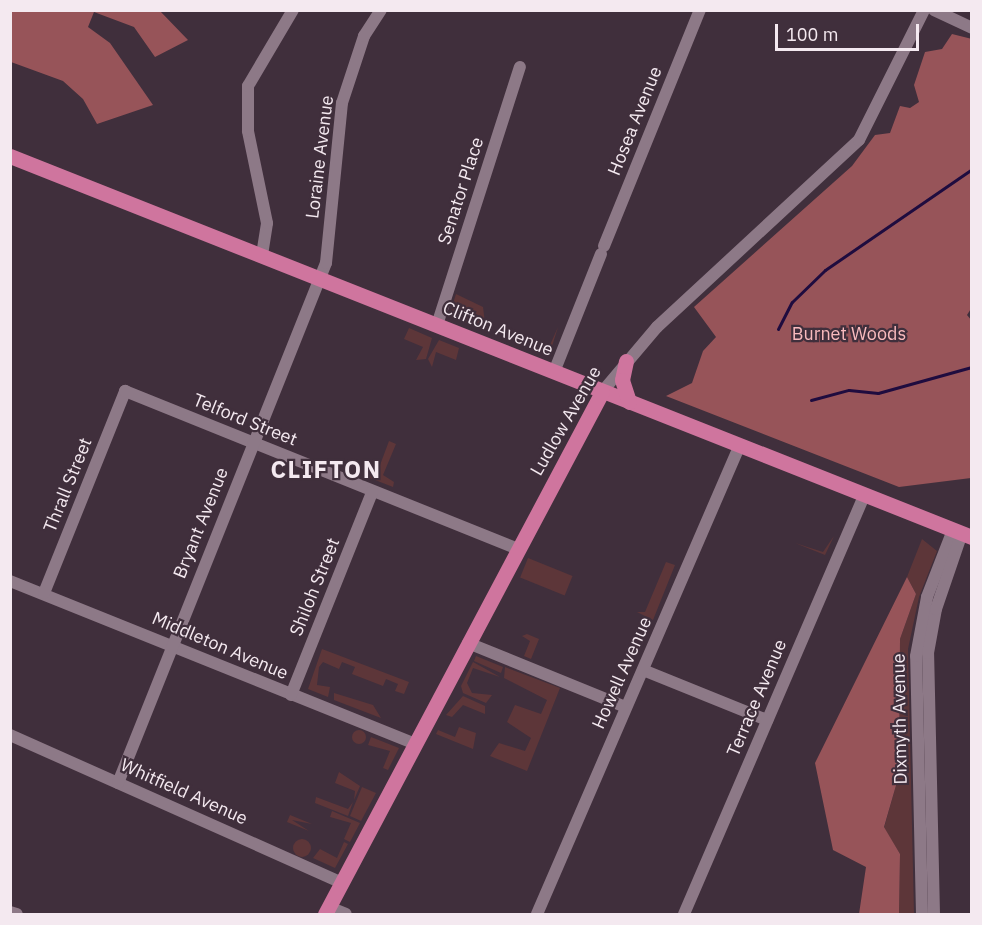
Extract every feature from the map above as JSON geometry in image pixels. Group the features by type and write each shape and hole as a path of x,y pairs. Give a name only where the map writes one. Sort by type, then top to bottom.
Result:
{"main road":[{"name":"Clifton Avenue","path":"10,156 437,324 739,447 962,533"},
{"path":"626,361 622,380 629,402"},
{"name":"Ludlow Avenue","path":"327,911 602,392"}],"street":[{"path":"261,255 268,231 248,131 248,86 293,10"},
{"name":"Loraine Avenue","path":"320,278 326,263 342,103 364,36 381,10"},
{"name":"Hosea Avenue","path":"554,372 700,10"},
{"name":"Ludlow Avenue","path":"602,392 626,361 860,141 924,10"},
{"path":"934,10 972,28"},
{"name":"Senator Place","path":"437,324 519,67"},
{"name":"Bryant Avenue","path":"118,783 320,278"},
{"name":"Telford Street","path":"125,391 518,549"},
{"name":"Thrall Street","path":"44,593 125,391"},
{"name":"Howell Avenue","path":"537,915 739,447"},
{"name":"Shiloh Street","path":"291,695 372,492"},
{"name":"Terrace Avenue","path":"684,915 864,496"},
{"name":"Dixmyth Avenue","path":"922,915 916,656 927,597 962,533"},
{"name":"Dixmyth Avenue","path":"934,915 928,653 936,609 962,533"},
{"name":"Middleton Avenue","path":"10,581 415,744"},
{"path":"468,643 626,707"},
{"path":"643,670 767,720"},
{"name":"Whitfield Avenue","path":"10,735 342,883"},
{"path":"327,911 346,915"},
{"path":"10,912 17,915"}],"shaded area":[{"path":"456,294 483,307 486,331 449,316"},
{"path":"558,327 549,356 519,345 525,335 539,350 542,343 550,345"},
{"path":"409,328 432,338 426,359 416,360 423,347 404,339"},
{"path":"439,340 459,348 456,360 436,352 432,367 428,359"},
{"path":"389,441 396,444 383,475 394,482 393,487 365,476 367,470 377,473"},
{"path":"834,536 825,555 795,543 823,552"},
{"path":"922,539 937,551 919,597 908,649 914,914 899,914 900,854 884,828 899,775 900,639 916,594 907,577"},
{"path":"528,558 573,576 565,595 520,577"},
{"path":"666,562 675,565 653,620 637,612 645,612"},
{"path":"527,634 539,639 531,659 524,656 530,641 522,636"},
{"path":"322,649 409,682 404,694 395,691 398,684 386,679 383,686 352,674 355,667 342,662 339,669 323,662 319,667 317,685 330,687 328,697 308,689"},
{"path":"476,656 503,667 501,673 474,661"},
{"path":"473,662 500,677 473,668 467,683 472,693 492,695 486,703 463,693 461,686"},
{"path":"505,667 560,688 527,771 490,756 499,743 525,751 531,738 507,722 515,705 541,714 547,700 504,678"},
{"path":"334,693 373,705 381,718 334,700"},
{"path":"463,696 485,706 485,714 463,705 452,717 446,715"},
{"path":"459,727 476,733 473,749 436,734 438,730 455,737"},
{"path":"359,730 364,732 366,737 364,742 359,744 354,742 352,737 354,732"},
{"path":"371,737 399,748 388,770 383,768 390,751 368,745"},
{"path":"339,772 360,786 354,800 355,791 335,783"},
{"path":"362,787 376,793 361,821 350,816"},
{"path":"316,797 348,809 353,802 348,816 315,803"},
{"path":"332,811 360,823 350,842 344,839 351,823 330,817"},
{"path":"290,815 312,824 292,820 309,831 287,822"},
{"path":"302,839 308,842 311,848 308,854 302,857 296,854 293,848 296,842"},
{"path":"344,842 348,844 335,868 313,858 320,849 337,858"}],"green space":[{"path":"10,11 160,11 188,40 155,57 134,27 94,12 88,27 110,43 153,105 97,124 83,99 63,81 11,62"},
{"name":"Burnet Woods","path":"952,34 972,39 972,307 967,315 972,321 971,478 899,487 666,396 692,383 703,351 716,337 694,307 852,166 875,135 890,133 900,106 910,108 919,102 914,85 925,52 942,49"},
{"path":"907,577 916,594 900,639 899,775 884,827 900,854 899,914 859,914 866,867 833,850 815,763"}],"waterway":[{"path":"778,329 792,302 825,270 972,169"},
{"path":"811,400 849,390 878,393 972,367"}],"district":[{"name":"CLIFTON","path":"326,470"}]}
